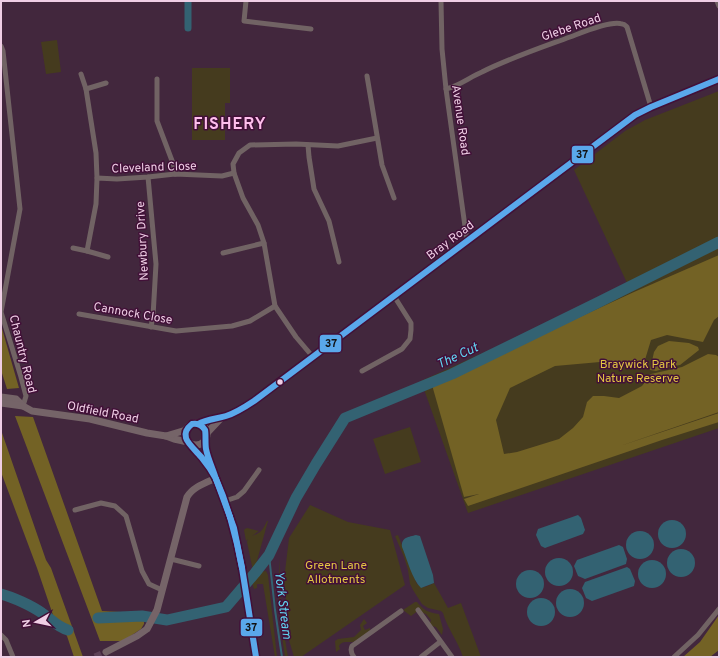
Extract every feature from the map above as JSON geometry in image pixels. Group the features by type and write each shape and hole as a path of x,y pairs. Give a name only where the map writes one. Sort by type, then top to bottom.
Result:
{"main road":[{"name":"Bray Road","path":"198,424 203,421 232,414 254,401 640,112 719,79"},
{"name":"Oldfield Road","path":"1,397 16,399 23,406 32,411 90,419 147,433 166,436 190,443"},
{"name":"Oldfield Road","path":"1,403 23,406"},
{"path":"190,443 196,445 200,444 222,417"},
{"path":"166,436 186,430 191,425 198,424 204,428 206,450 234,528 256,657"},
{"path":"186,430 186,440 190,443 216,478"},
{"path":"106,652 137,636 147,628 158,610 187,497 194,489 216,478"}],"street":[{"path":"246,1 244,21 311,29"},
{"name":"Avenue Road","path":"441,1 442,49 446,89 467,241"},
{"path":"718,1 719,6"},
{"name":"Glebe Road","path":"446,89 480,72 514,58 594,29 622,23 627,28 651,107"},
{"name":"Chauntry Road","path":"1,46 3,51 20,209 1,312 26,396 23,406"},
{"name":"Cleveland Close","path":"81,74 86,89 96,153 97,178 96,204 87,251"},
{"path":"367,76 382,165 394,198"},
{"path":"157,79 157,121 176,174"},
{"path":"86,89 106,83"},
{"path":"313,357 296,337 275,306 264,243 258,225 243,198 234,173 233,164 238,153 250,145 296,144 338,146 377,138"},
{"path":"308,145 314,188 329,221 338,262"},
{"name":"Cleveland Close","path":"97,178 117,179 176,174 222,176 234,173"},
{"name":"Newbury Drive","path":"148,177 156,264 153,316 150,326"},
{"path":"223,253 264,243"},
{"path":"73,248 108,257"},
{"path":"362,371 402,349 410,339 411,323 394,296"},
{"name":"Cannock Close","path":"79,314 176,331 232,326 250,321 275,306"},
{"path":"225,501 237,497 244,491 259,470"},
{"path":"75,510 101,503 115,506 126,516 142,571 149,584 162,590"},
{"path":"171,559 199,566"},
{"path":"674,657 698,635 719,609"},
{"path":"418,610 452,657"},
{"path":"354,657 351,652 352,646 401,611"},
{"path":"1,635 6,640 13,657"},
{"path":"421,657 440,642"}],"green space":[{"path":"57,40 61,72 46,74 41,42"},
{"path":"192,68 230,68 230,103 225,103 225,140 192,140"},
{"path":"719,91 719,239 628,285 574,170 625,131 645,120"},
{"name":"Braywick Park Nature Reserve","path":"719,246 719,428 468,513 421,381"},
{"path":"410,427 421,462 385,474 373,439"},
{"name":"Green Lane Allotments","path":"310,505 348,522 390,530 405,585 301,657 294,657 289,640 284,580 289,538"},
{"path":"267,521 253,571 247,542 248,539 246,541 244,530 247,528 259,531 252,536 261,531"},
{"path":"398,535 417,584 425,587 434,583 448,608 461,603 481,657 463,657 443,613 441,611 428,608 422,604 410,584 404,557 395,536"},
{"path":"280,558 281,608 288,657 285,657 280,620 279,583"},
{"path":"266,571 268,575 277,657 275,657 263,584 257,584 257,588 254,589 252,583 260,572"},
{"path":"417,602 426,611 439,614 443,629 442,635 436,627 432,626 430,623 431,620 426,614 419,610 411,616 403,610"},
{"path":"364,619 367,623 363,626 365,630 370,628 370,631 356,641 342,643 339,646 340,649 336,652 335,641 338,639 354,637 361,630 360,625"}],"shaded area":[{"name":"Braywick Park Nature Reserve","path":"719,255 719,316 714,320 703,342 667,335 651,340 644,363 600,362 555,366 510,388 496,420 504,454 517,452 559,439 573,428 583,417 587,402 593,396 619,398 642,386 651,374 682,367 708,354 719,357 719,412 620,446 719,413 719,422 468,506 464,499 479,494 464,497 432,385 634,292"},
{"path":"1,325 19,388 7,389 1,370"},
{"path":"669,341 689,343 698,347 699,350 680,365 656,371 650,370 654,352 658,346"},
{"path":"15,416 33,417 102,611 139,613 144,620 144,624 141,629 123,641 100,641"},
{"path":"1,430 46,560 51,568 83,657 74,657 67,636 53,615 1,472"},
{"path":"719,615 719,650 710,657 683,657 700,642"}],"water":[{"path":"578,515 581,518 585,530 583,534 545,548 541,546 536,535 538,529"},
{"path":"672,520 682,524 686,534 682,544 672,548 662,544 658,534 662,524"},
{"path":"640,531 650,535 654,545 650,555 640,559 630,555 626,545 630,535"},
{"path":"416,535 420,536 433,575 434,583 421,588 412,574 402,547 404,539"},
{"path":"619,545 623,547 627,559 626,564 585,579 578,576 574,566 577,560"},
{"path":"681,549 691,553 695,563 691,573 681,577 671,573 667,563 671,553"},
{"path":"559,558 569,562 573,572 569,582 559,586 549,582 545,572 549,562"},
{"path":"652,560 662,564 666,574 662,584 652,588 642,584 638,574 642,564"},
{"path":"627,567 630,569 635,581 634,586 592,601 586,598 582,588 585,582"},
{"path":"530,570 540,574 544,584 540,594 530,598 520,594 516,584 520,574"},
{"path":"570,589 580,593 584,603 580,613 570,617 560,613 556,603 560,593"},
{"path":"541,598 551,602 555,612 551,622 541,626 531,622 527,612 531,602"}],"waterway":[{"path":"188,1 188,28"},
{"name":"The Cut","path":"98,618 142,616 167,620 226,607 269,555 296,498 345,418 452,374 719,242"},
{"name":"York Stream","path":"269,555 282,657"},
{"path":"1,594 17,599 42,613 57,625 68,630"}],"tunnel":[{"path":"95,657 106,652"}],"transit line":[{"name":"37","path":"198,424 230,415 254,401 635,115 719,79"},
{"name":"37","path":"192,424 199,425 205,430 206,449 216,479 206,463 190,445 185,436 187,429 192,424"},
{"name":"37","path":"216,479 230,517"},
{"name":"37","path":"216,479 230,517"},
{"name":"37","path":"230,517 234,528 242,568"},
{"name":"37","path":"230,517 242,568"},
{"name":"37","path":"242,568 246,590 256,657 242,568"}],"district":[{"name":"FISHERY","path":"230,123"}]}
